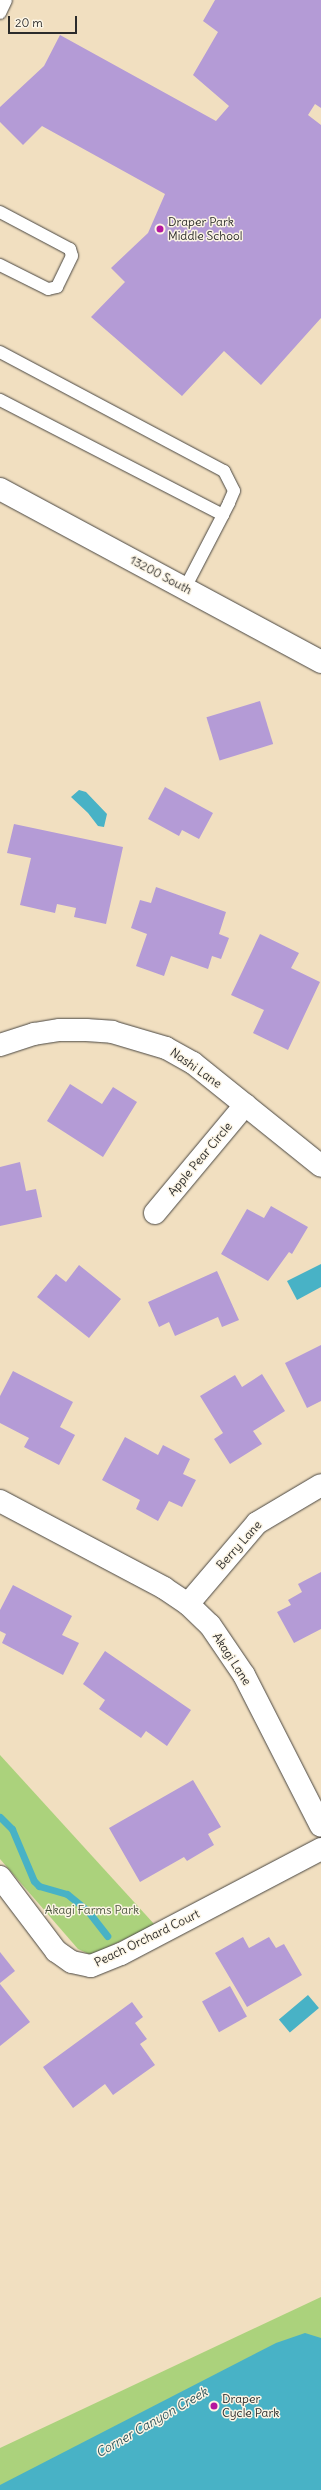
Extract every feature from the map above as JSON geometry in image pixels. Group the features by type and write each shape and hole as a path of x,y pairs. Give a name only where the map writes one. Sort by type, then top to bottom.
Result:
{"street":[{"name":"13200 South","path":"0,490 321,662"},
{"name":"Nashi Lane","path":"0,1045 34,1034 60,1030 112,1032 139,1038 166,1048 193,1063 321,1166"},
{"name":"Apple Pear Circle","path":"155,1212 245,1104"},
{"name":"Berry Lane","path":"188,1604 257,1523 321,1485"},
{"name":"Akagi Lane","path":"0,1501 139,1574 188,1604 210,1625 240,1668 321,1826"},
{"name":"Peach Orchard Court","path":"0,1877 56,1951 72,1962 91,1966 121,1954 321,1849"}],"lane":[{"path":"0,13 6,0"},
{"path":"0,212 70,249 72,256 57,287 48,290 0,265"},
{"path":"0,352 224,471 234,491 185,588"},
{"path":"0,400 223,515"}],"green space":[{"name":"Akagi Farms Park","path":"0,1755 155,1925 91,1955 78,1949 0,1859"},
{"name":"Draper Cycle Park","path":"321,2297 321,2490 0,2490 0,2448"}],"water":[{"path":"79,790 86,792 107,814 104,827 98,826 88,813 71,797"},
{"path":"321,1264 321,1287 297,1300 287,1281"},
{"path":"308,1995 319,2008 290,2032 279,2019"},
{"name":"Draper Cycle Park","path":"305,2333 321,2338 321,2490 0,2490 0,2485 276,2343"}],"building":[{"path":"215,0 321,0 321,108 315,104 308,115 321,125 321,318 261,385 224,351 182,396 91,317 125,282 111,268 148,233 165,194 42,126 23,145 0,122 0,107 44,66 60,35 216,121 229,106 193,75 218,32 203,21"},
{"path":"260,701 273,744 220,760 206,717"},
{"path":"165,787 213,813 199,839 182,830 179,836 148,819"},
{"path":"14,824 123,847 106,924 74,917 76,908 57,904 55,913 20,905 31,858 7,853"},
{"path":"156,887 226,912 219,934 229,938 221,959 212,956 208,969 171,956 164,976 136,966 147,934 131,928 140,900 151,903"},
{"path":"260,934 299,953 291,968 320,982 288,1050 253,1033 264,1010 231,995"},
{"path":"70,1084 102,1104 113,1087 137,1102 103,1157 47,1121"},
{"path":"20,1162 26,1191 36,1189 42,1217 0,1226 0,1167"},
{"path":"271,1206 308,1227 292,1254 289,1252 268,1281 221,1254 247,1209 264,1218"},
{"path":"79,1265 121,1299 89,1338 37,1297 56,1274 66,1282"},
{"path":"217,1271 239,1320 222,1327 218,1317 175,1336 169,1322 159,1327 148,1302"},
{"path":"321,1345 321,1401 307,1408 285,1363"},
{"path":"13,1371 73,1402 60,1427 75,1435 59,1465 24,1447 29,1438 0,1423 0,1396"},
{"path":"262,1374 285,1411 253,1431 262,1444 230,1464 214,1439 223,1433 200,1396 235,1375 242,1387"},
{"path":"125,1437 158,1455 163,1445 190,1459 183,1474 196,1480 182,1507 169,1501 158,1521 136,1509 140,1500 102,1480"},
{"path":"321,1572 321,1629 294,1643 277,1612 291,1605 288,1600 302,1592 298,1584"},
{"path":"13,1585 72,1616 62,1635 79,1643 63,1675 2,1643 6,1634 0,1631 0,1610"},
{"path":"105,1651 191,1710 167,1746 146,1731 141,1738 99,1709 105,1700 83,1684"},
{"path":"193,1780 221,1827 208,1834 214,1845 187,1861 184,1857 140,1882 109,1828"},
{"path":"243,1937 249,1948 269,1937 276,1948 284,1944 302,1975 247,2007 215,1953"},
{"path":"0,1952 15,1971 0,1983"},
{"path":"0,1984 30,2022 0,2046"},
{"path":"230,1986 247,2017 219,2032 202,2002"},
{"path":"132,2002 143,2017 135,2023 147,2039 140,2044 155,2065 113,2095 105,2084 73,2108 43,2067"}],"waterway":[{"path":"0,1817 12,1829 34,1881 39,1886 67,1894 87,1910 107,1936"}],"place":[{"name":"Draper Park Middle School","path":"160,229"},
{"name":"Draper Cycle Park","path":"214,2406"}],"water label":[{"name":"Corner Canyon Creek","path":"152,2423"}]}
